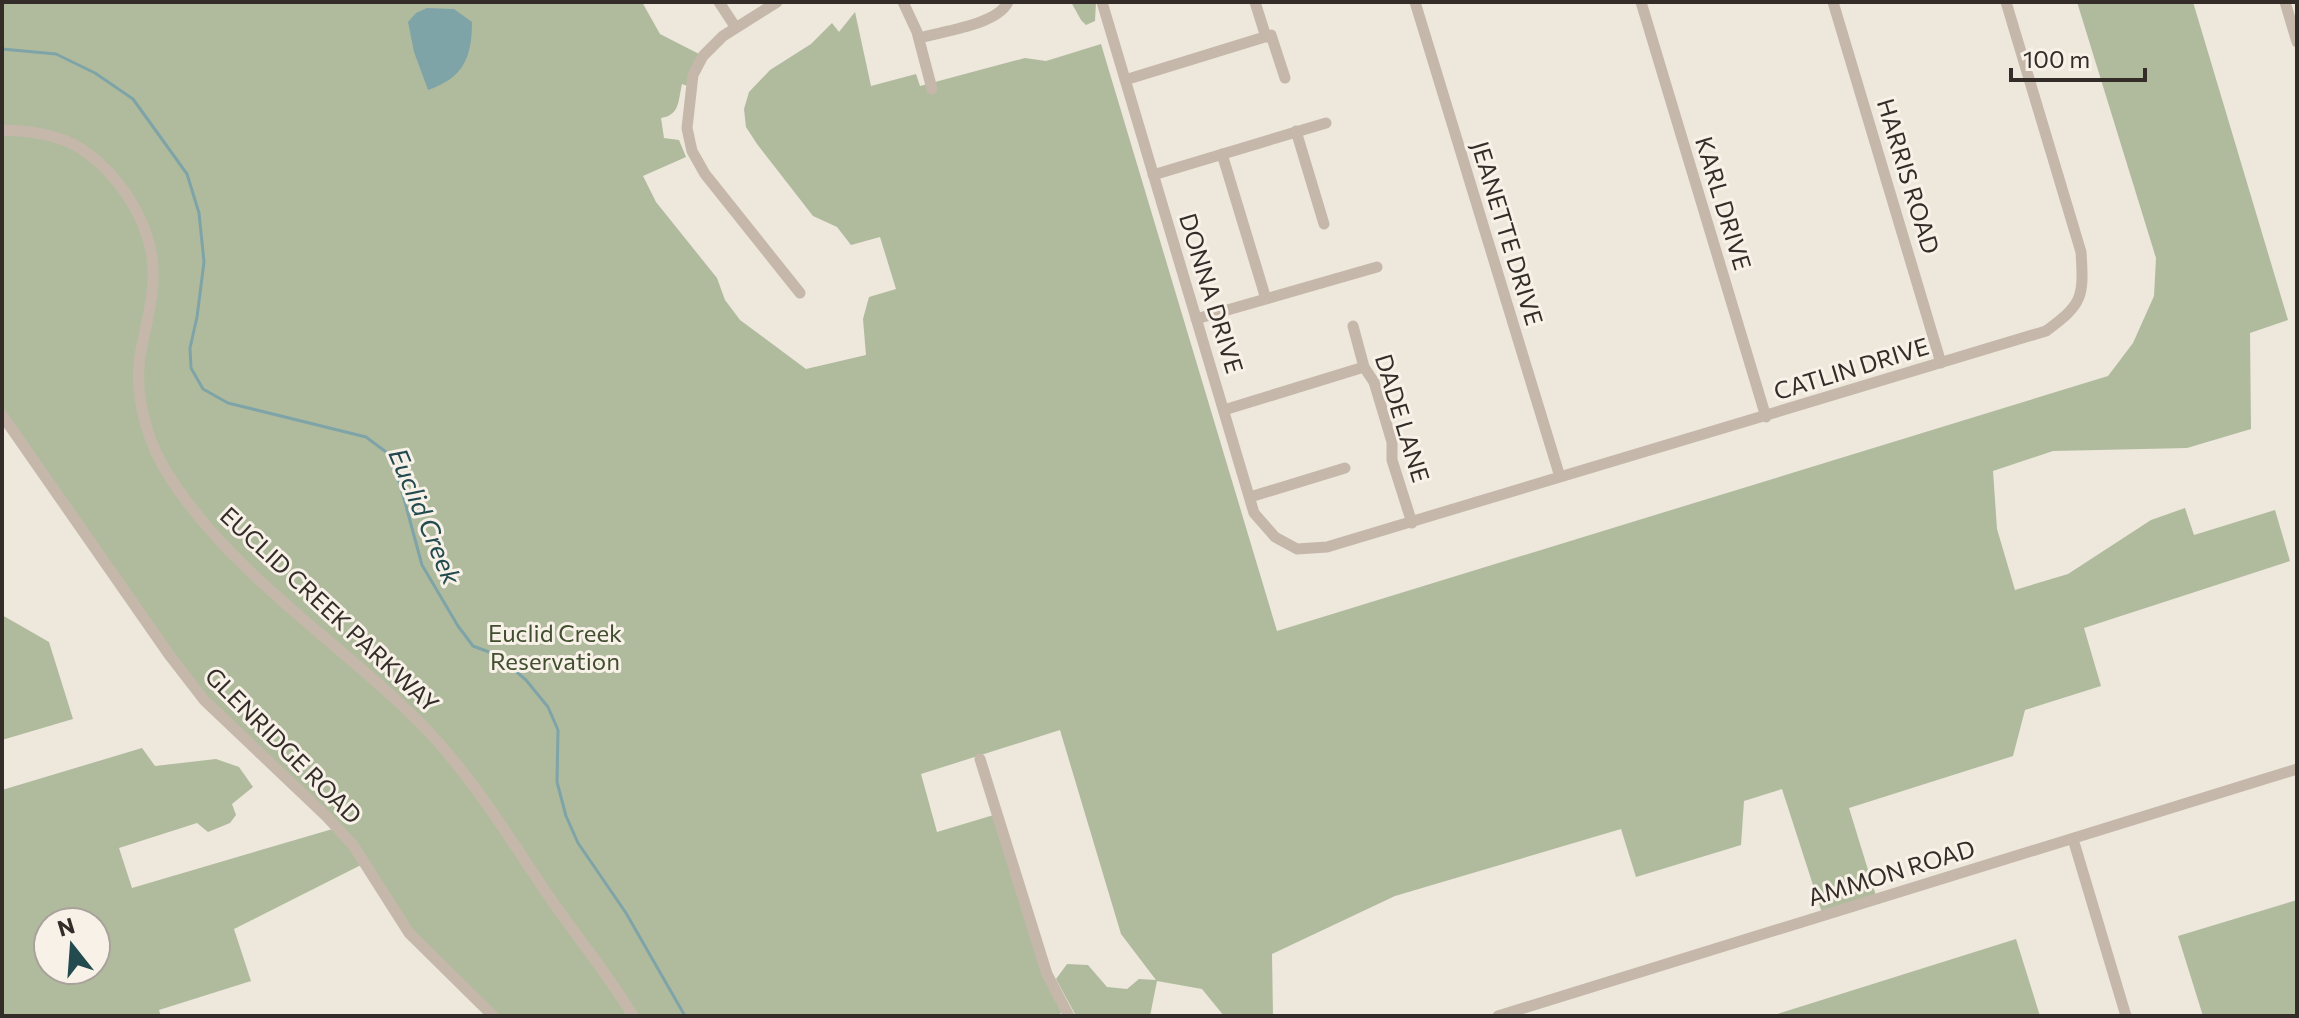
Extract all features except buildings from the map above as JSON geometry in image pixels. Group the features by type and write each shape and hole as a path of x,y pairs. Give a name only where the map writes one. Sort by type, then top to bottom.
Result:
{"street":[{"path":"719,2 736,28"},
{"path":"777,2 723,36 703,56 693,75 687,128 692,151 705,174 800,293"},
{"path":"903,2 919,38 932,89"},
{"path":"919,38 987,20 1005,9 1008,2"},
{"name":"DONNA DRIVE","path":"1102,2 1254,513 1275,537 1297,549 1327,547"},
{"path":"1255,2 1266,37"},
{"name":"JEANETTE DRIVE","path":"1415,2 1560,477"},
{"name":"KARL DRIVE","path":"1641,2 1766,417"},
{"name":"HARRIS ROAD","path":"1833,2 1941,363"},
{"name":"CATLIN DRIVE","path":"1327,547 2046,331 2072,312 2084,287 2081,252 2006,2"},
{"path":"2285,2 2297,42"},
{"path":"1125,80 1271,35 1285,78"},
{"path":"1153,175 1326,123"},
{"name":"EUCLID CREEK PARKWAY","path":"2,130 35,131 82,150 112,176 130,199 147,238 153,278 140,360 140,398 150,440 172,481 206,526 427,731 466,776 633,1016"},
{"path":"1296,131 1324,224"},
{"path":"1222,154 1266,299"},
{"path":"1196,319 1377,267"},
{"name":"DADE LANE","path":"1353,326 1364,367 1374,382 1392,442 1392,460 1412,523"},
{"path":"1224,410 1364,367"},
{"name":"GLENRIDGE ROAD","path":"2,415 204,700 337,828 375,877 409,933 493,1016"},
{"path":"1250,497 1345,468"},
{"path":"980,759 1047,974 1069,1016"},
{"name":"AMMON ROAD","path":"1498,1016 2297,769"},
{"path":"2073,839 2126,1016"}],"green space":[{"name":"Euclid Creek Reservation","path":"2,2 642,2 660,34 703,56 690,87 682,84 675,110 661,118 664,138 679,140 686,157 643,176 656,202 717,278 725,300 740,320 806,369 866,355 863,319 869,297 896,289 880,237 851,245 837,227 813,216 757,144 746,127 744,109 749,92 770,70 811,44 832,23 839,32 855,12 871,86 916,74 920,86 1025,58 1046,61 1101,44 1277,631 2108,376 2133,343 2154,296 2156,258 2077,2 2193,2 2288,320 2250,333 2251,429 2187,448 2053,451 1993,471 1997,529 2015,590 2068,574 2151,520 2185,508 2194,535 2275,510 2290,561 2084,628 2101,686 2025,710 2013,756 1849,808 1877,899 1823,916 1782,789 1744,801 1741,845 1636,877 1621,829 1395,896 1272,954 1273,1016 1224,1016 1202,989 1157,981 1150,1016 1076,1016 1056,979 1067,964 1088,965 1107,987 1127,989 1139,979 1156,980 1121,934 1060,730 921,774 937,832 997,814 1047,973 1066,1011 1055,1016 487,1016 421,945 365,863 234,929 251,981 159,1010 161,1016 2,1016 2,790 142,748 155,766 216,759 239,767 253,787 232,804 236,815 230,823 208,832 197,823 119,848 132,888 336,828 204,700 2,416"},
{"path":"1071,2 1096,2 1095,21 1086,25"},
{"path":"2,615 49,642 73,719 2,740"},
{"path":"2297,900 2297,1016 2203,1016 2178,936"},
{"path":"2016,939 2040,1016 1771,1016"}],"water":[{"path":"427,8 454,9 472,22 470,46 463,65 450,79 428,90 414,52 408,22 416,13"}],"waterway":[{"name":"Euclid Creek","path":"2,49 56,54 95,73 133,99 187,174 199,213 204,262 190,348 191,368 203,389 228,403 366,437 386,452 400,484 422,565 458,626 473,646 497,655 526,680 548,707 558,730 557,782 566,816 578,843 626,913 685,1016"}]}
